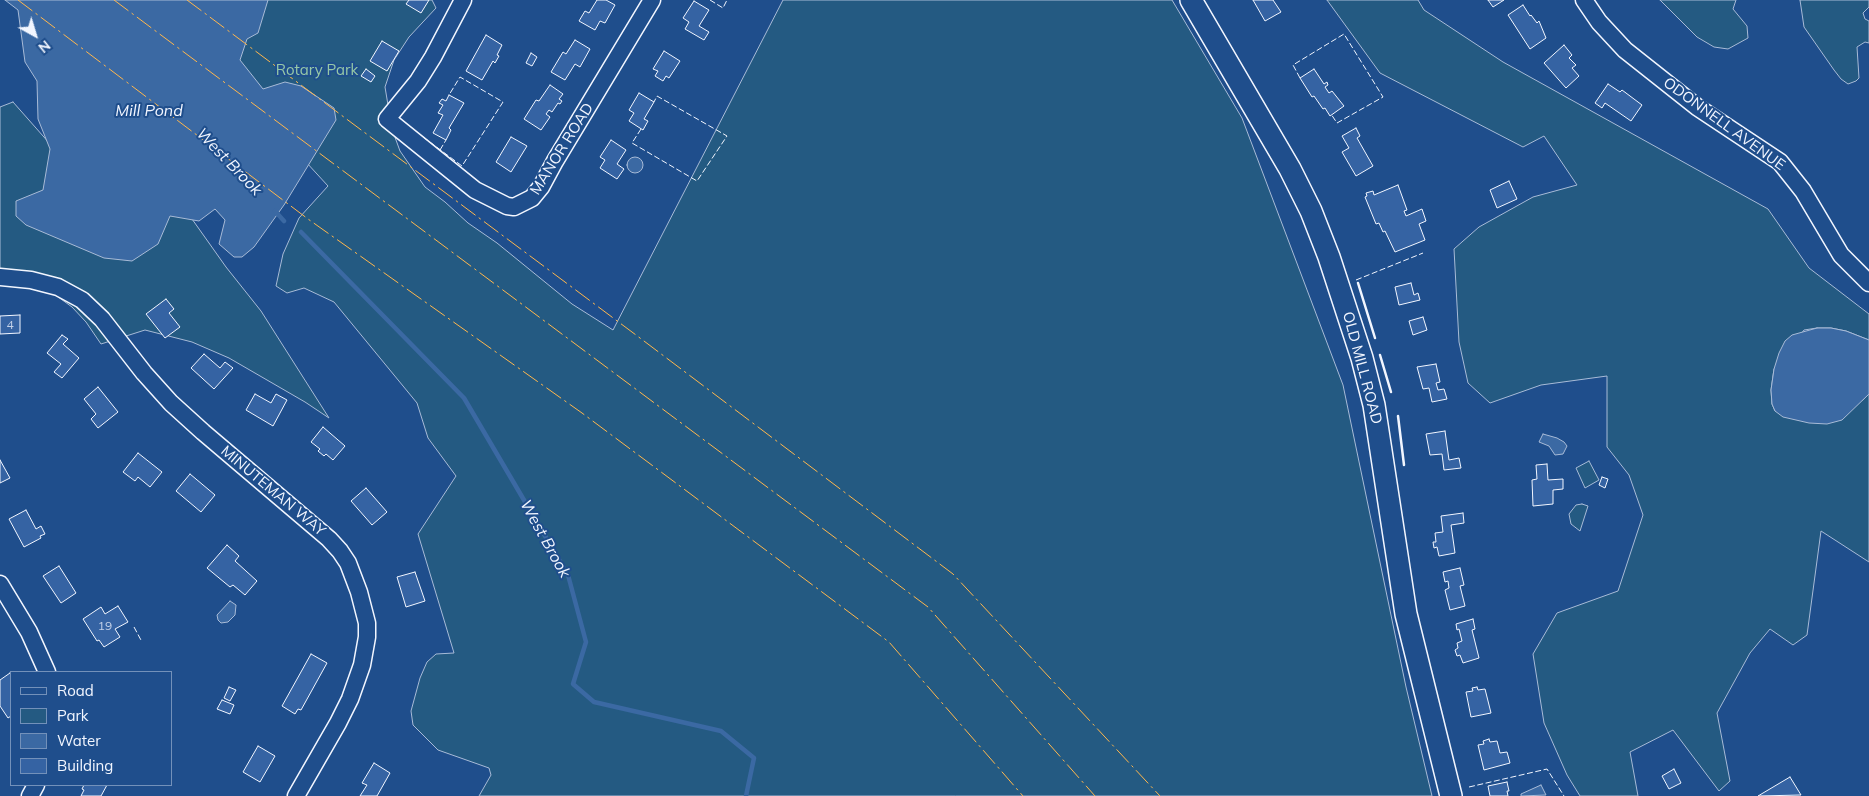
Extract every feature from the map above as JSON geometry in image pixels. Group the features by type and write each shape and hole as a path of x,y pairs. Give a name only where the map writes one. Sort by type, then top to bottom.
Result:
{"main road":[{"name":"OLD MILL ROAD","path":"1191,0 1290,169 1311,211 1329,256 1362,358 1374,405 1406,614 1451,796"}],"street":[{"name":"MANOR ROAD","path":"463,0 418,81 387,119 476,190 507,206 514,207 532,198 541,187 652,0"},
{"name":"ODONNELL AVENUE","path":"1584,0 1604,27 1625,50 1697,107 1780,162 1803,191 1841,255 1869,283"},
{"name":"MINUTEMAN WAY","path":"0,277 31,280 58,287 82,300 102,319 144,373 178,410 329,538 348,563 359,592 367,623 367,637 362,665 350,698 338,723 296,796"},
{"path":"0,584 29,632 47,671"}],"green space":[{"name":"Rotary Park","path":"221,0 432,0 436,8 409,37 394,60 385,87 392,129 400,151 425,187 572,304 613,330 783,0 1172,0 1242,118 1343,385 1406,687 1432,796 479,796 491,775 489,768 438,750 413,725 411,711 420,678 427,662 436,654 454,653 418,534 456,476 428,438 417,403 334,302 304,288 287,293 276,286 283,254 299,218 328,186 261,113 213,30"},
{"path":"1327,0 1418,0 1424,10 1503,62 1768,209 1809,268 1869,314 1869,340 1846,331 1831,328 1804,330 1774,369 1771,390 1772,404 1775,411 1863,400 1869,394 1869,562 1821,531 1807,635 1793,645 1770,629 1750,653 1717,713 1730,781 1719,791 1673,730 1630,752 1638,796 1580,796 1567,775 1544,723 1533,654 1557,613 1618,591 1643,515 1629,475 1607,447 1607,376 1541,385 1490,403 1468,383 1459,342 1454,249 1479,227 1533,197 1577,185 1544,136 1523,147 1380,73"},
{"path":"1660,0 1736,0 1733,9 1747,26 1748,38 1728,49 1714,47 1697,37"},
{"path":"1800,0 1869,0 1869,7 1863,13 1865,19 1869,21 1869,43 1865,42 1857,47 1859,78 1856,81 1848,84 1841,79 1804,27"},
{"path":"13,102 119,222 190,203 192,219 226,267 261,311 329,418 229,358 192,342 145,330 101,344 86,322 72,307 54,294 0,276 0,107"},
{"path":"1589,461 1599,480 1585,488 1576,468"},
{"path":"1576,505 1588,506 1580,531 1571,524 1569,514"}],"water":[{"name":"Mill Pond","path":"5,0 268,0 258,33 247,39 240,60 263,89 285,82 301,86 334,108 336,120 284,205 254,247 242,257 234,257 219,244 225,220 215,209 199,221 170,216 158,244 132,261 104,258 26,225 16,216 16,201 43,190 50,149 38,119 37,81 25,62 18,10"},
{"path":"635,157 641,159 643,165 641,171 635,173 629,171 627,165 629,159"},
{"path":"1817,328 1846,331 1869,340 1869,394 1842,420 1827,424 1809,423 1783,417 1775,411 1772,404 1771,390 1774,369 1785,341 1792,335"},
{"path":"1543,434 1564,442 1567,446 1563,454 1555,455 1549,446 1539,442"},
{"path":"230,601 236,605 235,615 228,622 221,623 217,615"},
{"path":"1541,785 1546,795 1521,796 1521,794"}],"building":[{"path":"409,0 429,0 421,13 406,4"},
{"path":"597,0 606,0 615,5 605,23 600,21 595,30 579,21 585,11 589,13"},
{"path":"1253,0 1273,0 1281,12 1265,21"},
{"path":"1488,0 1504,0 1493,7"},
{"path":"694,1 709,10 699,26 709,32 704,40 685,29 689,22 683,18"},
{"path":"1523,5 1537,23 1539,21 1546,38 1530,49 1508,15"},
{"path":"486,35 502,45 495,63 493,61 482,80 466,71"},
{"path":"575,40 590,49 580,67 575,64 565,80 551,72 563,52 566,54"},
{"path":"382,41 399,51 387,71 370,61"},
{"path":"1564,45 1572,55 1569,58 1576,65 1572,68 1579,76 1566,88 1544,63"},
{"path":"664,51 680,61 669,78 666,76 663,81 655,76 658,71 653,69"},
{"path":"531,53 537,57 532,66 526,63"},
{"path":"366,69 375,76 371,82 361,76"},
{"path":"1314,69 1324,84 1327,82 1328,85 1325,87 1329,93 1332,91 1344,106 1330,116 1314,96 1312,97 1300,78"},
{"path":"1608,84 1620,92 1622,90 1642,105 1631,121 1605,103 1602,108 1595,103"},
{"path":"550,85 563,94 559,99 562,101 560,104 558,103 552,112 549,110 546,114 550,117 541,130 524,119 536,100 539,101"},
{"path":"639,93 654,102 644,119 648,121 643,130 629,121 634,113 629,110"},
{"path":"449,95 464,103 449,128 451,130 446,140 433,133 443,115 438,113 443,105 439,103 442,99 446,101"},
{"path":"1356,128 1360,136 1357,138 1373,166 1356,176 1342,152 1349,148 1342,136"},
{"path":"511,137 527,146 511,172 496,162"},
{"path":"611,140 626,150 617,164 624,169 617,179 600,168 605,160 600,157"},
{"path":"1509,181 1517,199 1497,208 1490,190"},
{"path":"1398,185 1407,210 1404,211 1406,216 1422,209 1426,221 1419,224 1425,240 1395,252 1385,231 1383,232 1379,223 1376,224 1365,197 1367,196 1366,193 1373,191 1374,195"},
{"path":"1411,283 1414,295 1418,293 1420,300 1399,305 1395,287"},
{"path":"166,299 174,309 169,313 180,327 165,338 146,314"},
{"path":"20,315 20,333 0,334 0,316"},
{"path":"1423,317 1427,330 1413,335 1409,321"},
{"path":"62,335 68,339 63,344 79,358 62,378 54,372 61,364 47,353"},
{"path":"204,354 220,368 225,362 233,368 214,389 191,368"},
{"path":"1436,364 1440,382 1436,383 1438,390 1444,389 1447,399 1432,402 1429,388 1423,389 1417,367"},
{"path":"98,387 118,412 98,428 91,419 96,414 84,399"},
{"path":"255,394 271,403 276,394 287,400 273,426 246,410"},
{"path":"323,427 345,446 333,460 326,454 324,456 318,451 320,449 311,442"},
{"path":"1445,431 1449,460 1459,458 1461,468 1444,470 1442,454 1430,455 1426,434"},
{"path":"138,453 162,472 150,487 138,477 135,481 123,472"},
{"path":"0,460 10,478 0,483"},
{"path":"1547,464 1548,480 1563,479 1563,489 1553,490 1553,504 1533,506 1532,480 1537,479 1536,465"},
{"path":"190,474 215,495 201,512 176,491"},
{"path":"1602,477 1608,479 1605,488 1599,485"},
{"path":"366,488 387,512 372,525 351,501"},
{"path":"26,510 36,529 41,526 45,534 24,547 9,519"},
{"path":"1463,513 1464,523 1451,525 1455,553 1439,556 1437,547 1434,548 1433,542 1436,542 1435,533 1443,532 1441,516"},
{"path":"227,545 239,556 235,561 257,581 245,595 233,585 230,587 207,568"},
{"path":"59,566 76,593 61,603 43,576"},
{"path":"1460,568 1464,585 1460,586 1465,606 1450,610 1445,590 1449,588 1448,581 1445,582 1443,572"},
{"path":"415,572 425,601 406,607 397,577"},
{"path":"118,606 128,622 115,629 120,637 104,647 99,640 97,641 83,619 101,607 105,614"},
{"path":"1473,619 1475,629 1472,630 1479,658 1463,663 1460,655 1457,656 1455,650 1458,648 1457,643 1462,641 1456,624"},
{"path":"311,654 327,663 301,710 298,709 295,714 282,706"},
{"path":"10,673 10,717 8,718 0,706 0,680"},
{"path":"229,687 236,690 230,701 224,698"},
{"path":"1477,687 1478,690 1485,689 1491,713 1471,717 1466,692 1473,691 1472,688"},
{"path":"222,700 234,705 230,714 217,709"},
{"path":"1489,739 1490,742 1497,741 1500,753 1507,752 1510,763 1484,770 1478,745 1484,744 1483,741"},
{"path":"258,746 275,756 260,782 243,772"},
{"path":"374,763 390,773 377,796 360,796 367,785 362,783"},
{"path":"1674,769 1681,783 1669,789 1662,776"},
{"path":"1790,777 1801,795 1758,796"},
{"path":"1507,782 1508,796 1490,796 1488,786"},
{"path":"84,786 106,786 101,796 81,796 84,790 82,789"}],"waterway":[{"name":"West Brook","path":"275,211 284,221"},
{"name":"West Brook","path":"301,232 464,398 568,575 586,642 573,684 594,702 721,731 754,758 746,796"}],"fence":[{"path":"710,0 723,8 727,0"},
{"path":"1300,78 1293,65 1344,34 1383,97 1337,123 1331,114"},
{"path":"423,137 462,166 503,102 460,77 449,95"},
{"path":"641,129 632,143 697,181 727,136 657,96 654,102"},
{"path":"440,150 446,140"},
{"path":"1356,280 1423,253"},
{"path":"134,627 142,642"},
{"path":"1469,787 1547,769 1564,796"}],"wall":[{"path":"1358,283 1375,338"},
{"path":"1380,355 1391,392"},
{"path":"1398,416 1404,465"}],"power":[{"path":"18,0 308,219 582,413 889,642 1023,796"},
{"path":"114,0 928,607 1095,796"},
{"path":"187,0 953,574 1160,796"}]}
